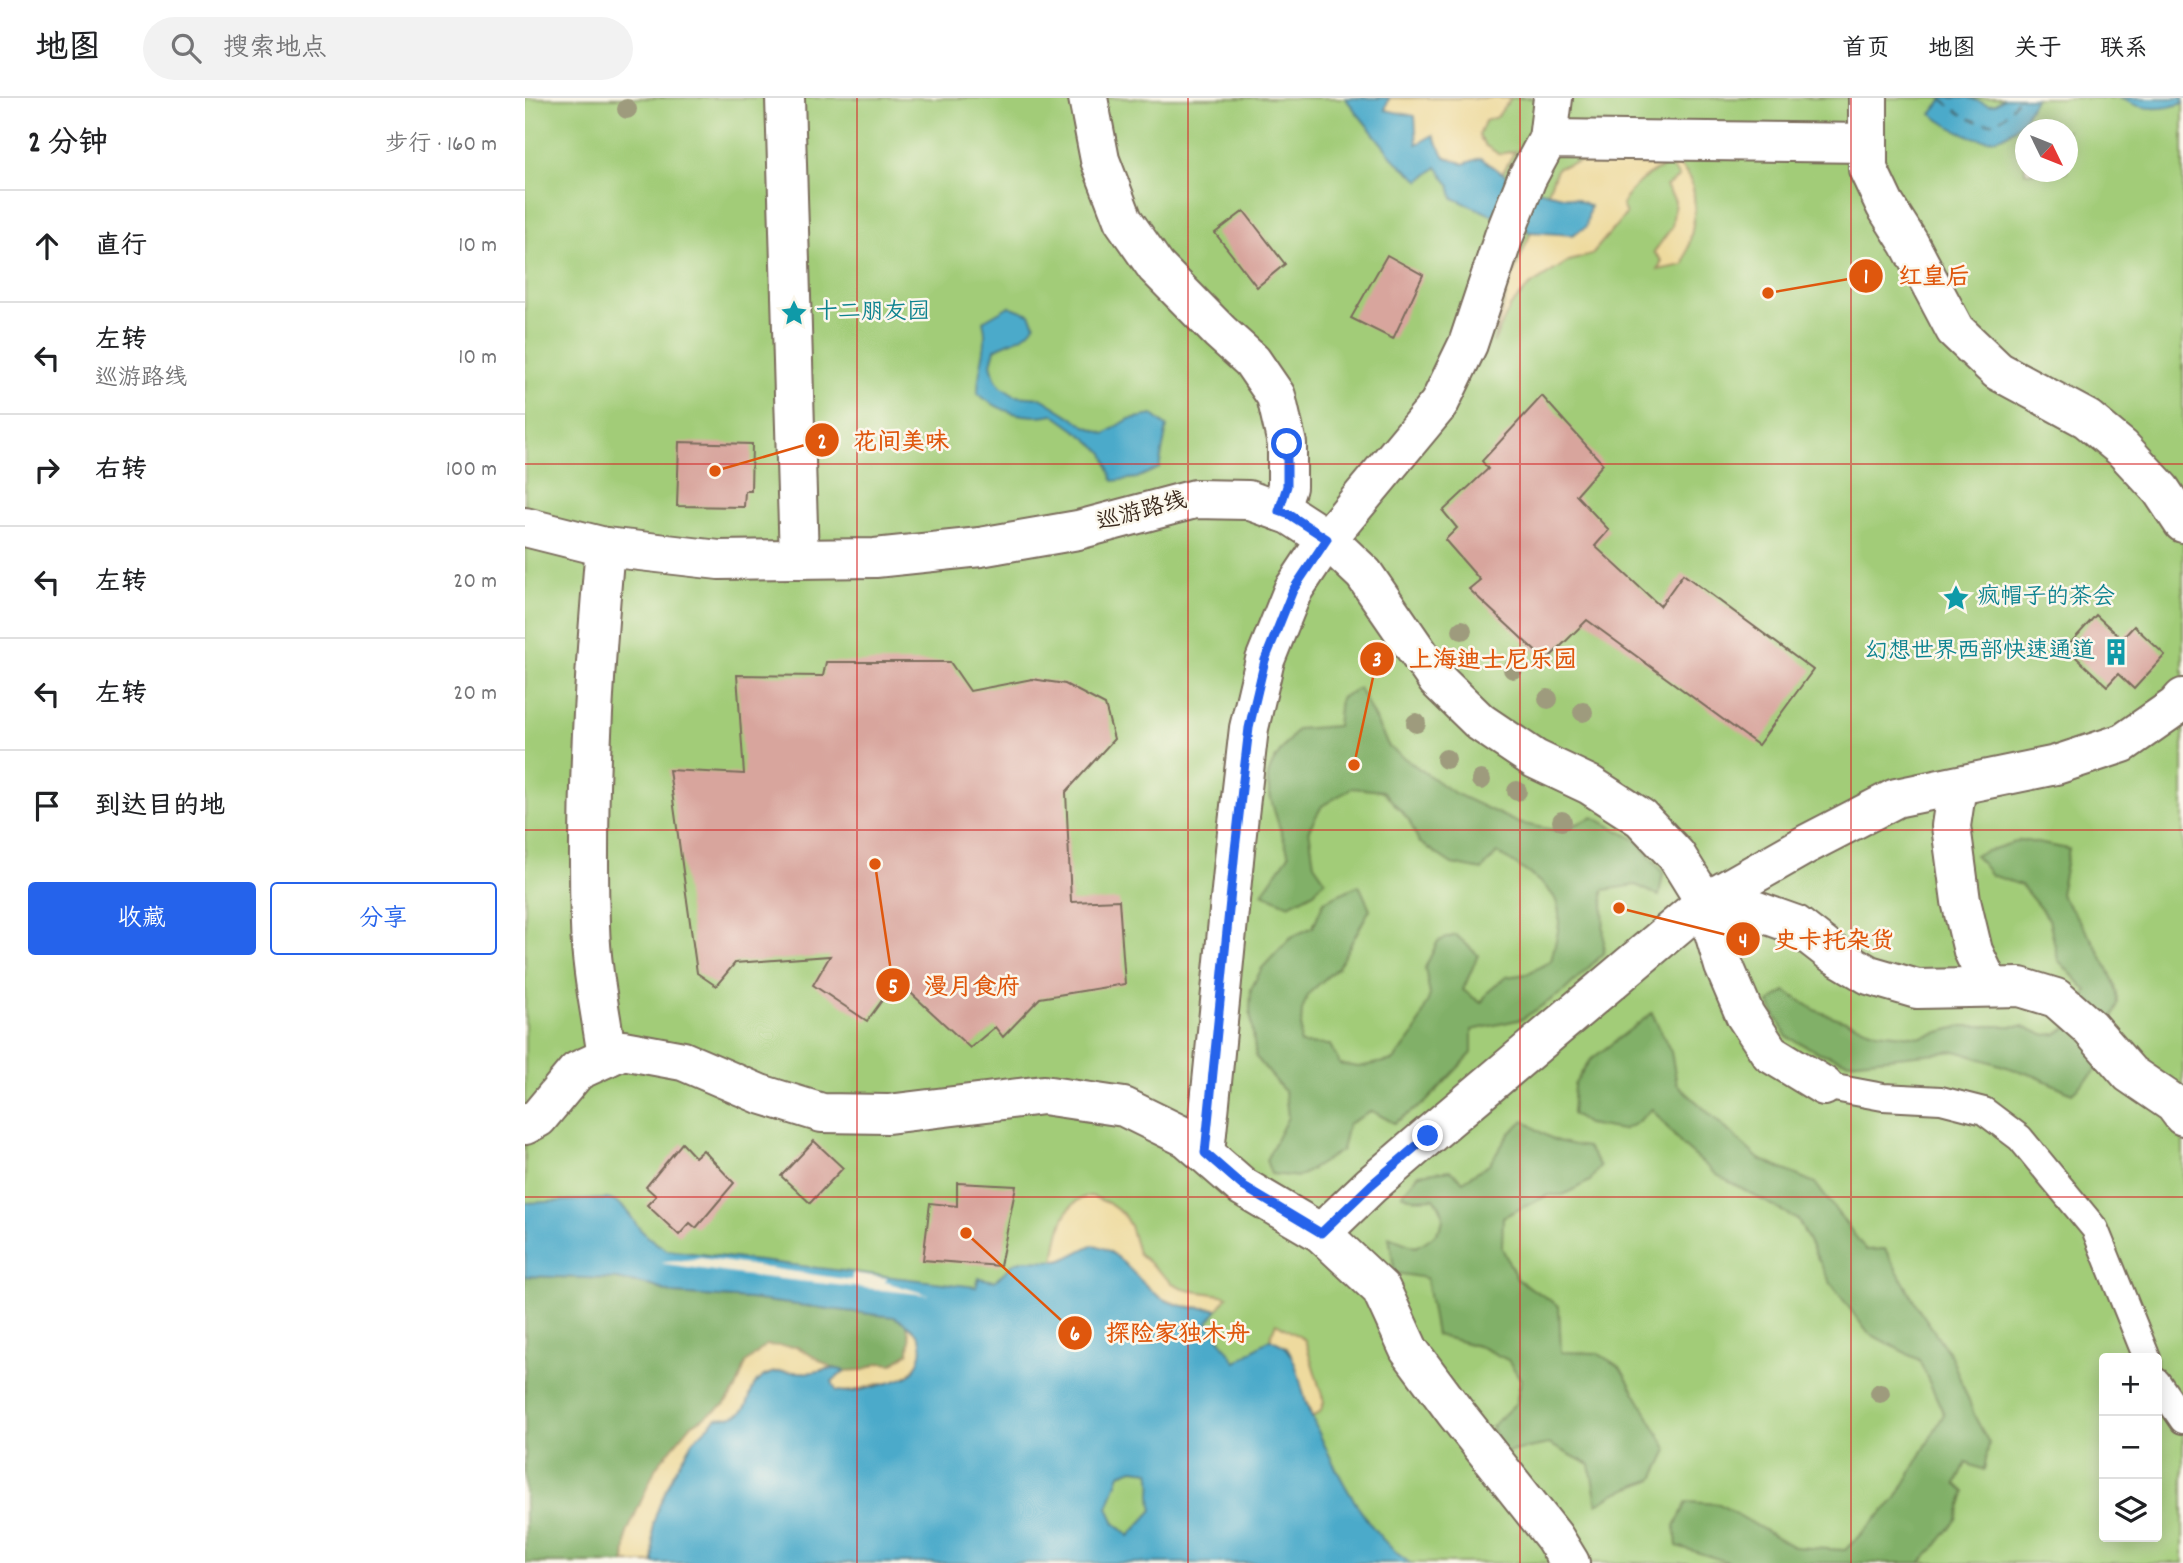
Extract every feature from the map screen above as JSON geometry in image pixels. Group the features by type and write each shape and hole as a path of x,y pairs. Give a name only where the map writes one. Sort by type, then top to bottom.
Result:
{"street":[{"path":"785,98 799,559"},
{"path":"1088,98 1100,160 1123,220 1156,267 1252,361 1276,397 1287,444 1287,486 1279,511"},
{"path":"1205,1153 1249,728 1265,660 1293,590 1327,539 1439,404 1468,344 1504,236 1527,178 1548,139 1553,98"},
{"path":"1868,98 1868,169 1885,205 1909,243 1955,330 1998,370 2087,419 2123,448 2161,490 2183,523"},
{"path":"1548,139 1868,143"},
{"name":"巡游路线","path":"525,527 604,547 719,560 875,558 980,547 1078,530 1195,499 1248,500 1290,515 1327,539 1364,574 1437,680 1480,722 1535,759 1590,786 1641,818 1676,855 1705,902 1724,966 1745,1015 1757,1034 1770,1053 1824,1086"},
{"path":"604,547 594,668 589,800 590,928 607,1057"},
{"path":"1321,1233 1371,1185 1705,902 1807,844 1896,798 2056,765 2123,743 2176,706 2183,698"},
{"path":"1957,786 1951,826 1961,901 1973,951 1990,987"},
{"path":"1705,902 1754,910 1796,925 1832,953 1869,975 1917,989 2020,987 2056,998 2089,1027 2130,1074 2173,1104 2183,1116"},
{"path":"525,1125 538,1118 577,1071 623,1050 683,1061 760,1094 822,1113 888,1114 1042,1095 1124,1107 1188,1138 1244,1187 1321,1233 1381,1289 1409,1350 1554,1537 1570,1563"}],"lane":[{"path":"1824,1086 1883,1097 1941,1100 1984,1111 2019,1138 2095,1229 2145,1353"},
{"path":"2162,1389 2183,1420"}],"green space":[{"path":"525,98 2183,98 2183,1563 525,1563"},
{"path":"1359,688 1389,747 1452,792 1518,823 1560,831 1593,817 1638,841 1663,873 1659,896 1636,885 1603,890 1604,953 1564,991 1522,1019 1472,1030 1472,1053 1425,1103 1394,1123 1372,1111 1348,1124 1342,1150 1299,1177 1271,1174 1266,1160 1288,1117 1285,1092 1256,1057 1250,1011 1251,989 1262,968 1291,937 1313,927 1324,901 1359,885 1370,909 1338,967 1308,994 1302,1010 1300,1044 1330,1045 1340,1064 1358,1067 1394,1060 1416,1031 1430,995 1425,968 1438,941 1456,935 1478,955 1463,990 1481,1003 1488,992 1506,977 1527,974 1551,961 1558,931 1556,901 1539,881 1497,853 1482,870 1452,864 1419,842 1409,820 1383,791 1352,788 1322,806 1309,829 1314,864 1325,880 1314,892 1289,905 1262,893 1289,855 1269,792 1268,776 1273,763 1297,729 1337,726 1340,698"},
{"path":"2021,840 2069,849 2060,894 2107,966 2118,996 2117,1008 2099,1042 2113,1055 2072,1093 2035,1076 1956,1051 1848,1062 1818,1052 1787,1037 1769,1003 1785,991 1817,1011 1877,1032 1921,1037 1962,1026 2024,1026 2043,1035 2057,1034 2076,1021 2087,991 2058,960 2049,919 2021,885 1991,875 1975,855"},
{"path":"1652,1013 1671,1052 1677,1084 1759,1159 1815,1183 1866,1250 1885,1249 1917,1306 1951,1356 1976,1419 1989,1443 1984,1470 1966,1463 1956,1484 1965,1492 1957,1519 1920,1563 1731,1563 1677,1546 1675,1526 1687,1502 1719,1504 1794,1547 1845,1550 1895,1500 1944,1414 1919,1360 1868,1333 1830,1282 1798,1220 1717,1175 1681,1144 1652,1109 1635,1124 1622,1130 1587,1124 1572,1114 1574,1085 1589,1061"},
{"path":"1524,1120 1553,1139 1587,1147 1600,1166 1590,1181 1563,1195 1548,1195 1503,1217 1502,1248 1517,1279 1559,1306 1561,1352 1597,1353 1620,1367 1668,1450 1654,1479 1616,1493 1597,1504 1590,1465 1549,1444 1503,1453 1491,1427 1516,1403 1521,1380 1508,1360 1481,1347 1436,1335 1426,1278 1395,1273 1389,1237 1415,1247 1436,1233 1443,1221 1440,1206 1434,1198 1414,1199 1402,1194 1419,1174 1450,1170 1463,1181 1490,1163 1510,1133"},
{"path":"525,1276 616,1279 652,1286 674,1294 749,1299 894,1317 907,1324 909,1352 893,1364 879,1363 864,1370 845,1371 831,1367 797,1347 746,1363 736,1389 724,1405 690,1426 627,1533 625,1563 525,1563"}],"sand":[{"path":"1389,98 1511,98 1497,117 1485,121 1479,136 1486,146 1499,154 1515,151 1502,174 1481,158 1464,164 1417,145 1385,110"},
{"path":"1663,159 1678,165 1688,175 1695,204 1684,265 1658,270 1662,261 1654,252 1672,227 1675,201 1666,186 1679,177 1669,164 1636,185 1622,205 1626,214 1591,255 1569,261 1528,287 1510,307 1493,343 1509,285 1558,167 1578,162"},
{"path":"1091,1196 1108,1203 1123,1214 1130,1226 1138,1253 1172,1283 1187,1290 1228,1296 1218,1309 1182,1306 1160,1298 1107,1251 1079,1252 1069,1259 1054,1260 1063,1220 1074,1204"},
{"path":"1276,1323 1305,1340 1324,1402 1320,1412 1312,1417 1287,1348 1270,1339"},
{"path":"907,1324 919,1335 922,1348 919,1361 906,1377 852,1391 836,1391 832,1381 845,1371 864,1370 879,1363 893,1364 909,1352"},
{"path":"766,1345 797,1347 831,1367 808,1373 767,1374 755,1385 744,1410 730,1417 717,1418 694,1441 674,1473 659,1506 653,1524 654,1563 625,1563 627,1533 656,1467 690,1426 724,1405 736,1389 746,1363"}],"water":[{"path":"1345,98 1389,98 1385,110 1415,116 1417,144 1433,135 1445,157 1464,164 1481,158 1522,184 1584,203 1590,206 1586,227 1572,235 1530,232 1453,198 1450,185 1437,167 1420,181 1394,159"},
{"path":"1944,98 1969,98 1989,105 2004,98 2035,98 2022,119 2015,119 2014,129 2002,137 1990,139 1962,133 1931,114"},
{"path":"2121,98 2183,98 2183,103 2151,108"},
{"path":"1009,306 1030,314 1035,324 1021,337 995,349 991,364 1001,387 1015,396 1041,398 1086,426 1105,434 1129,419 1153,415 1167,427 1159,468 1137,478 1113,481 1104,453 1053,414 1032,416 1013,413 995,406 978,394 985,339 983,321"},
{"path":"607,1199 614,1201 623,1207 643,1232 667,1250 976,1287 979,1278 995,1281 1014,1263 1025,1260 1061,1261 1092,1245 1102,1247 1120,1259 1163,1299 1182,1306 1218,1309 1208,1322 1236,1362 1270,1339 1287,1348 1295,1364 1309,1411 1350,1494 1377,1533 1410,1563 654,1563 653,1524 674,1473 694,1440 717,1418 740,1413 746,1408 757,1381 777,1372 835,1369 845,1371 832,1381 836,1391 850,1392 873,1387 911,1374 921,1354 921,1341 911,1327 894,1317 749,1299 674,1294 652,1286 616,1279 525,1276 525,1203","holes":["1133,1469 1150,1471 1153,1510 1129,1536 1115,1523 1108,1508 1120,1474"]}],"pier":[{"path":"701,1258 851,1280 853,1273 887,1278 885,1282 929,1295 742,1275 660,1263"}],"building":[{"path":"1244,211 1285,264 1257,287 1215,233"},
{"path":"1387,255 1423,275 1393,339 1351,318"},
{"path":"1542,396 1603,464 1576,495 1609,530 1595,546 1660,606 1683,574 1813,670 1758,745 1587,620 1546,661 1469,589 1480,580 1445,540 1457,528 1443,511 1488,469 1482,461"},
{"path":"679,442 752,444 751,491 745,491 744,507 677,506"},
{"name":"幻想世界西部快速通道","path":"2096,615 2122,639 2134,626 2165,655 2134,689 2118,674 2107,686 2066,648"},
{"path":"826,662 950,662 970,691 1032,679 1065,684 1105,705 1114,739 1066,792 1071,902 1119,900 1125,984 1040,998 1003,1037 995,1027 970,1048 897,980 867,1021 813,985 830,956 735,963 716,986 697,973 669,770 744,774 737,675 823,676"},
{"path":"814,1141 843,1168 810,1203 781,1176"},
{"path":"682,1143 695,1157 703,1150 734,1183 696,1228 690,1223 679,1235 647,1205 656,1196 646,1187"},
{"path":"957,1183 1016,1186 1000,1266 923,1260 930,1203 957,1206"}],"ferry route":[{"path":"1943,100 1963,115 1983,123 2001,118 2010,111 2018,98"}],"place":[{"name":"红皇后","path":"1768,293"},
{"name":"十二朋友园","path":"794,313"},
{"name":"花间美味","path":"715,471"},
{"name":"疯帽子的茶会","path":"1956,598"},
{"name":"幻想世界西部快速通道","path":"2116,652"},
{"name":"上海迪士尼乐园","path":"1354,765"},
{"name":"漫月食府","path":"875,864"},
{"name":"史卡托杂货","path":"1619,908"},
{"name":"探险家独木舟","path":"966,1233"}],"route":[{"path":"1287,444 1287,486 1279,511 1327,539 1293,590 1265,660 1249,728 1205,1153 1244,1187 1321,1233 1428,1136"}]}
